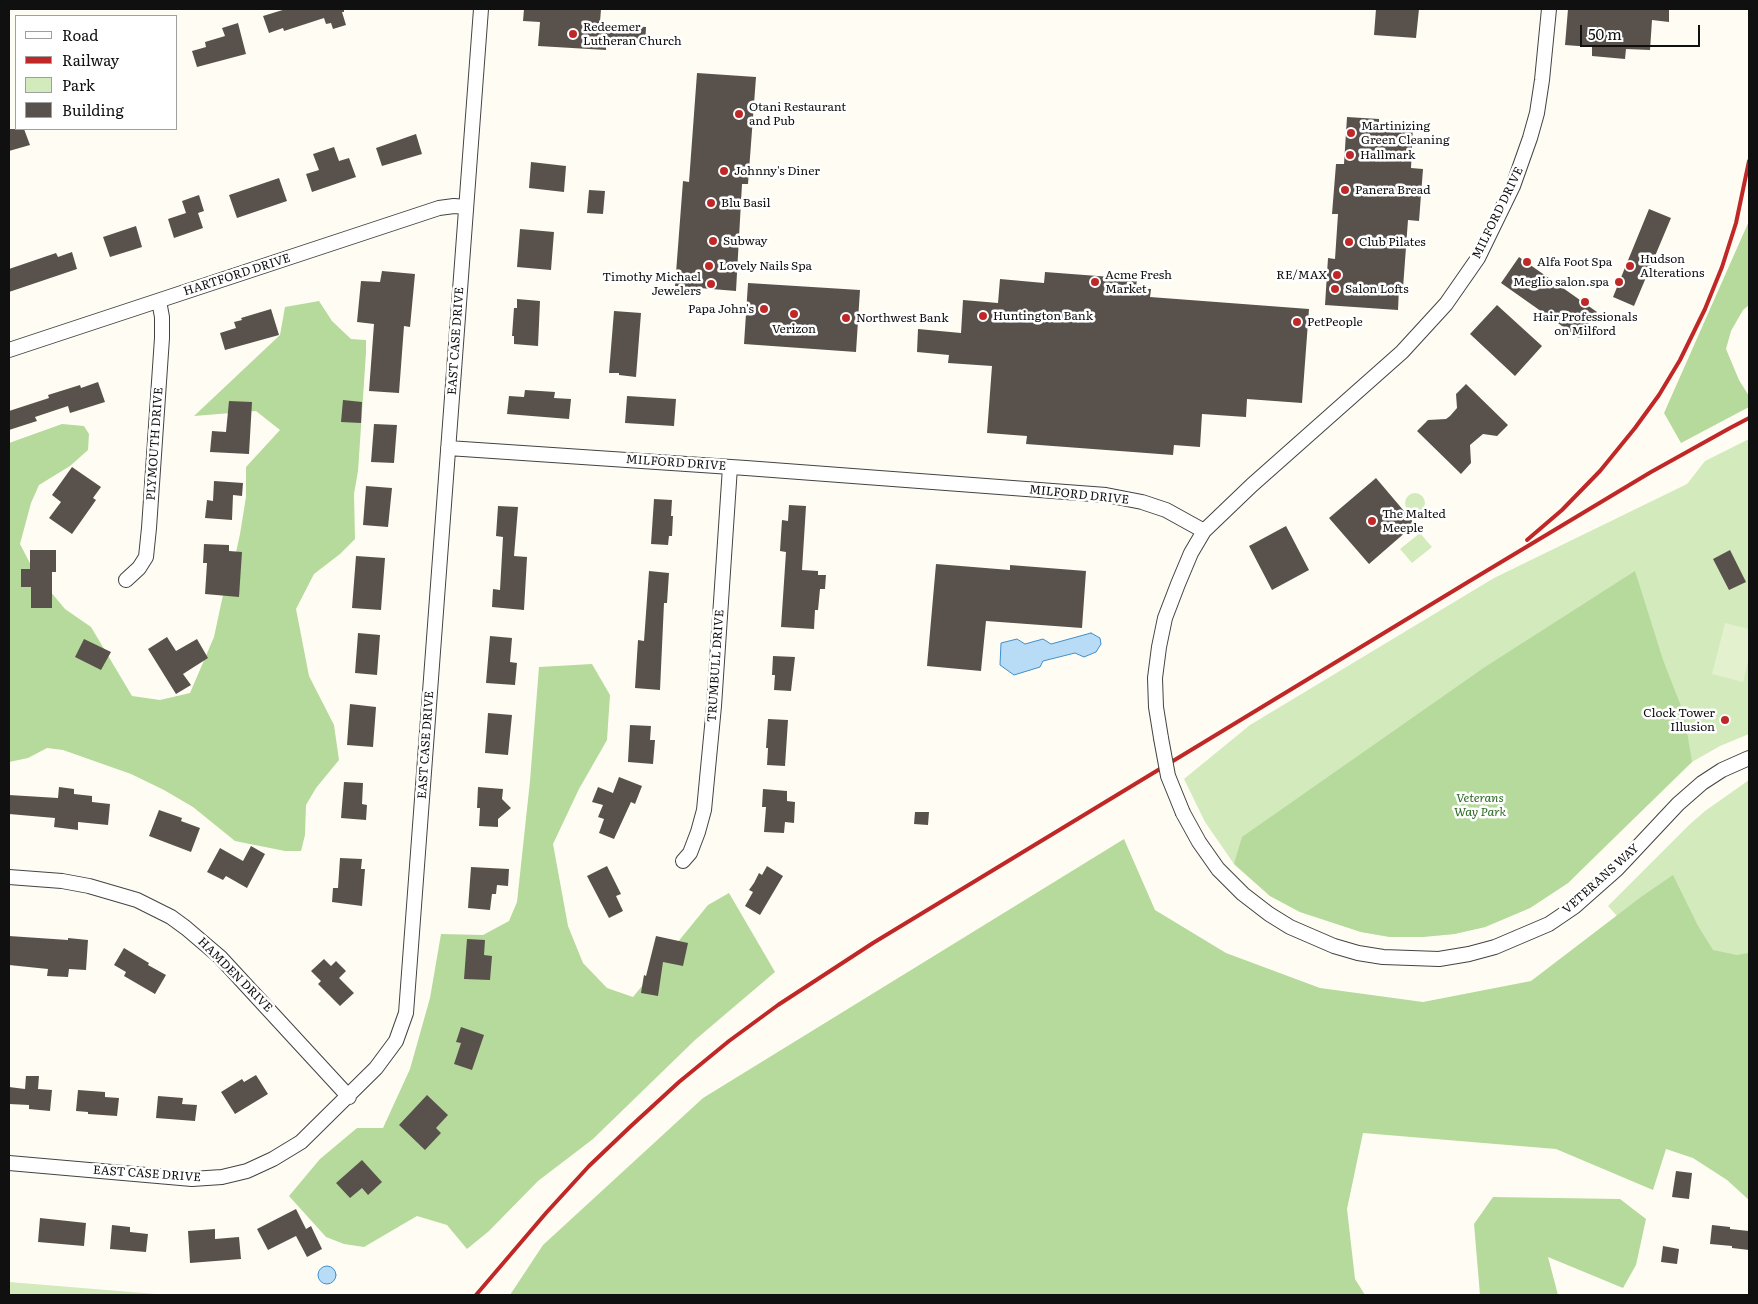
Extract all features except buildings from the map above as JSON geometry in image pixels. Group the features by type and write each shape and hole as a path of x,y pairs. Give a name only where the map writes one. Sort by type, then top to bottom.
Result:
{"street":[{"name":"EAST CASE DRIVE","path":"9,1163 192,1179 222,1177 251,1170 294,1146 349,1096 376,1068 396,1041 406,1013 481,9"},
{"name":"MILFORD DRIVE","path":"448,448 1106,495 1142,502 1166,510 1204,532 1252,485 1402,352 1446,304 1478,258 1513,186 1530,138 1537,113 1542,80 1549,9"},
{"name":"HARTFORD DRIVE","path":"9,350 439,208 466,207"},
{"name":"PLYMOUTH DRIVE","path":"126,580 139,568 146,556 162,338 162,317 159,301"},
{"name":"TRUMBULL DRIVE","path":"684,861 690,853 704,810 714,706 730,467"},
{"name":"VETERANS WAY","path":"1204,532 1192,552 1178,584 1166,618 1159,648 1155,678 1156,698 1160,738 1168,776 1183,812 1199,842 1218,869 1243,894 1269,914 1290,927 1334,946 1358,953 1383,957 1439,959 1496,947 1549,924 1574,906 1617,869 1678,804 1702,783 1722,770 1749,758"},
{"name":"HAMDEN DRIVE","path":"9,877 89,886 137,900 171,917 220,957 349,1096"}],"green space":[{"path":"1749,221 1749,305 1743,310 1731,331 1726,349 1739,380 1749,396 1749,407 1681,443 1664,413"},
{"path":"319,301 332,321 351,339 366,340 366,353 358,471 354,494 355,539 340,554 314,574 296,609 309,676 334,725 339,760 316,788 306,805 305,835 301,851 285,851 235,841 193,807 164,790 131,774 63,750 47,748 28,758 9,762 9,443 62,424 84,426 89,434 88,450 70,466 39,485 31,503 20,544 35,573 65,609 91,627 132,696 160,700 190,693 214,637 223,595 232,571 246,497 246,467 280,430 256,411 194,416 280,335 285,307"},
{"name":"Veterans Way Park","path":"1749,439 1749,734 1720,746 1692,762 1654,795 1568,883 1530,908 1485,927 1455,934 1422,937 1390,937 1361,932 1300,912 1270,896 1234,864 1205,822 1184,779 1250,725 1494,578 1687,484 1705,461"},
{"path":"1415,493 1422,496 1425,503 1422,510 1415,513 1408,510 1405,503 1408,496"},
{"path":"1420,533 1432,547 1412,563 1400,549"},
{"name":"Veterans Way Park","path":"1635,571 1663,660 1684,714 1692,762 1568,883 1530,908 1485,927 1454,934 1390,937 1361,932 1300,912 1270,896 1234,864 1242,837 1485,667"},
{"path":"1725,623 1749,629 1749,657 1743,682 1712,674"},
{"path":"592,664 610,695 607,740 579,789 553,844 568,926 583,963 607,988 633,997 708,905 729,893 775,972 695,1040 593,1139 538,1181 489,1231 467,1249 447,1225 417,1216 364,1247 344,1244 326,1237 289,1196 320,1159 357,1128 383,1128 410,1069 430,998 441,934 483,935 509,921 517,902 530,781 539,667"},
{"path":"1749,780 1749,1020 1680,986 1608,906 1689,825 1705,811"},
{"path":"1124,839 1155,910 1226,953 1320,988 1423,1002 1531,981 1641,897 1673,875 1698,926 1713,950 1737,955 1749,953 1749,1200 1727,1180 1693,1158 1666,1149 1653,1190 1556,1149 1363,1133 1347,1209 1355,1279 1365,1295 510,1295 543,1245 703,1098"},
{"path":"1493,1197 1620,1199 1646,1219 1636,1265 1623,1288 1548,1257 1558,1295 1480,1295 1474,1224"},
{"path":"9,1282 168,1295 9,1295"}],"water":[{"path":"1091,633 1100,638 1101,644 1096,652 1084,657 1075,653 1043,661 1040,667 1014,675 1000,665 1001,643 1017,639 1025,644 1043,639 1051,644"},
{"path":"327,1266 333,1269 336,1275 333,1281 327,1284 321,1281 318,1275 321,1269"}],"railway":[{"path":"1527,540 1562,510 1600,471 1659,395 1680,360 1705,309 1722,267 1736,223 1749,161"},
{"path":"476,1295 589,1166 679,1082 729,1041 778,1005 873,943 1468,582 1651,472 1749,418"}],"place":[{"name":"Redeemer Lutheran Church","path":"573,34"},
{"name":"Otani Restaurant and Pub","path":"739,114"},
{"name":"Martinizing Green Cleaning","path":"1351,133"},
{"name":"Hallmark","path":"1350,155"},
{"name":"Johnny's Diner","path":"724,171"},
{"name":"Panera Bread","path":"1345,190"},
{"name":"Blu Basil","path":"711,203"},
{"name":"Subway","path":"713,241"},
{"name":"Club Pilates","path":"1349,242"},
{"name":"Alfa Foot Spa","path":"1527,262"},
{"name":"Lovely Nails Spa","path":"709,266"},
{"name":"Hudson Alterations","path":"1630,266"},
{"name":"RE/MAX","path":"1337,275"},
{"name":"Acme Fresh Market","path":"1095,282"},
{"name":"Meglio salon.spa","path":"1619,282"},
{"name":"Timothy Michael Jewelers","path":"711,284"},
{"name":"Salon Lofts","path":"1335,289"},
{"name":"Hair Professionals on Milford","path":"1585,302"},
{"name":"Papa John's","path":"764,309"},
{"name":"Verizon","path":"794,314"},
{"name":"Huntington Bank","path":"983,316"},
{"name":"Northwest Bank","path":"846,318"},
{"name":"PetPeople","path":"1297,322"},
{"name":"The Malted Meeple","path":"1372,521"},
{"name":"Clock Tower Illusion","path":"1725,720"}]}
